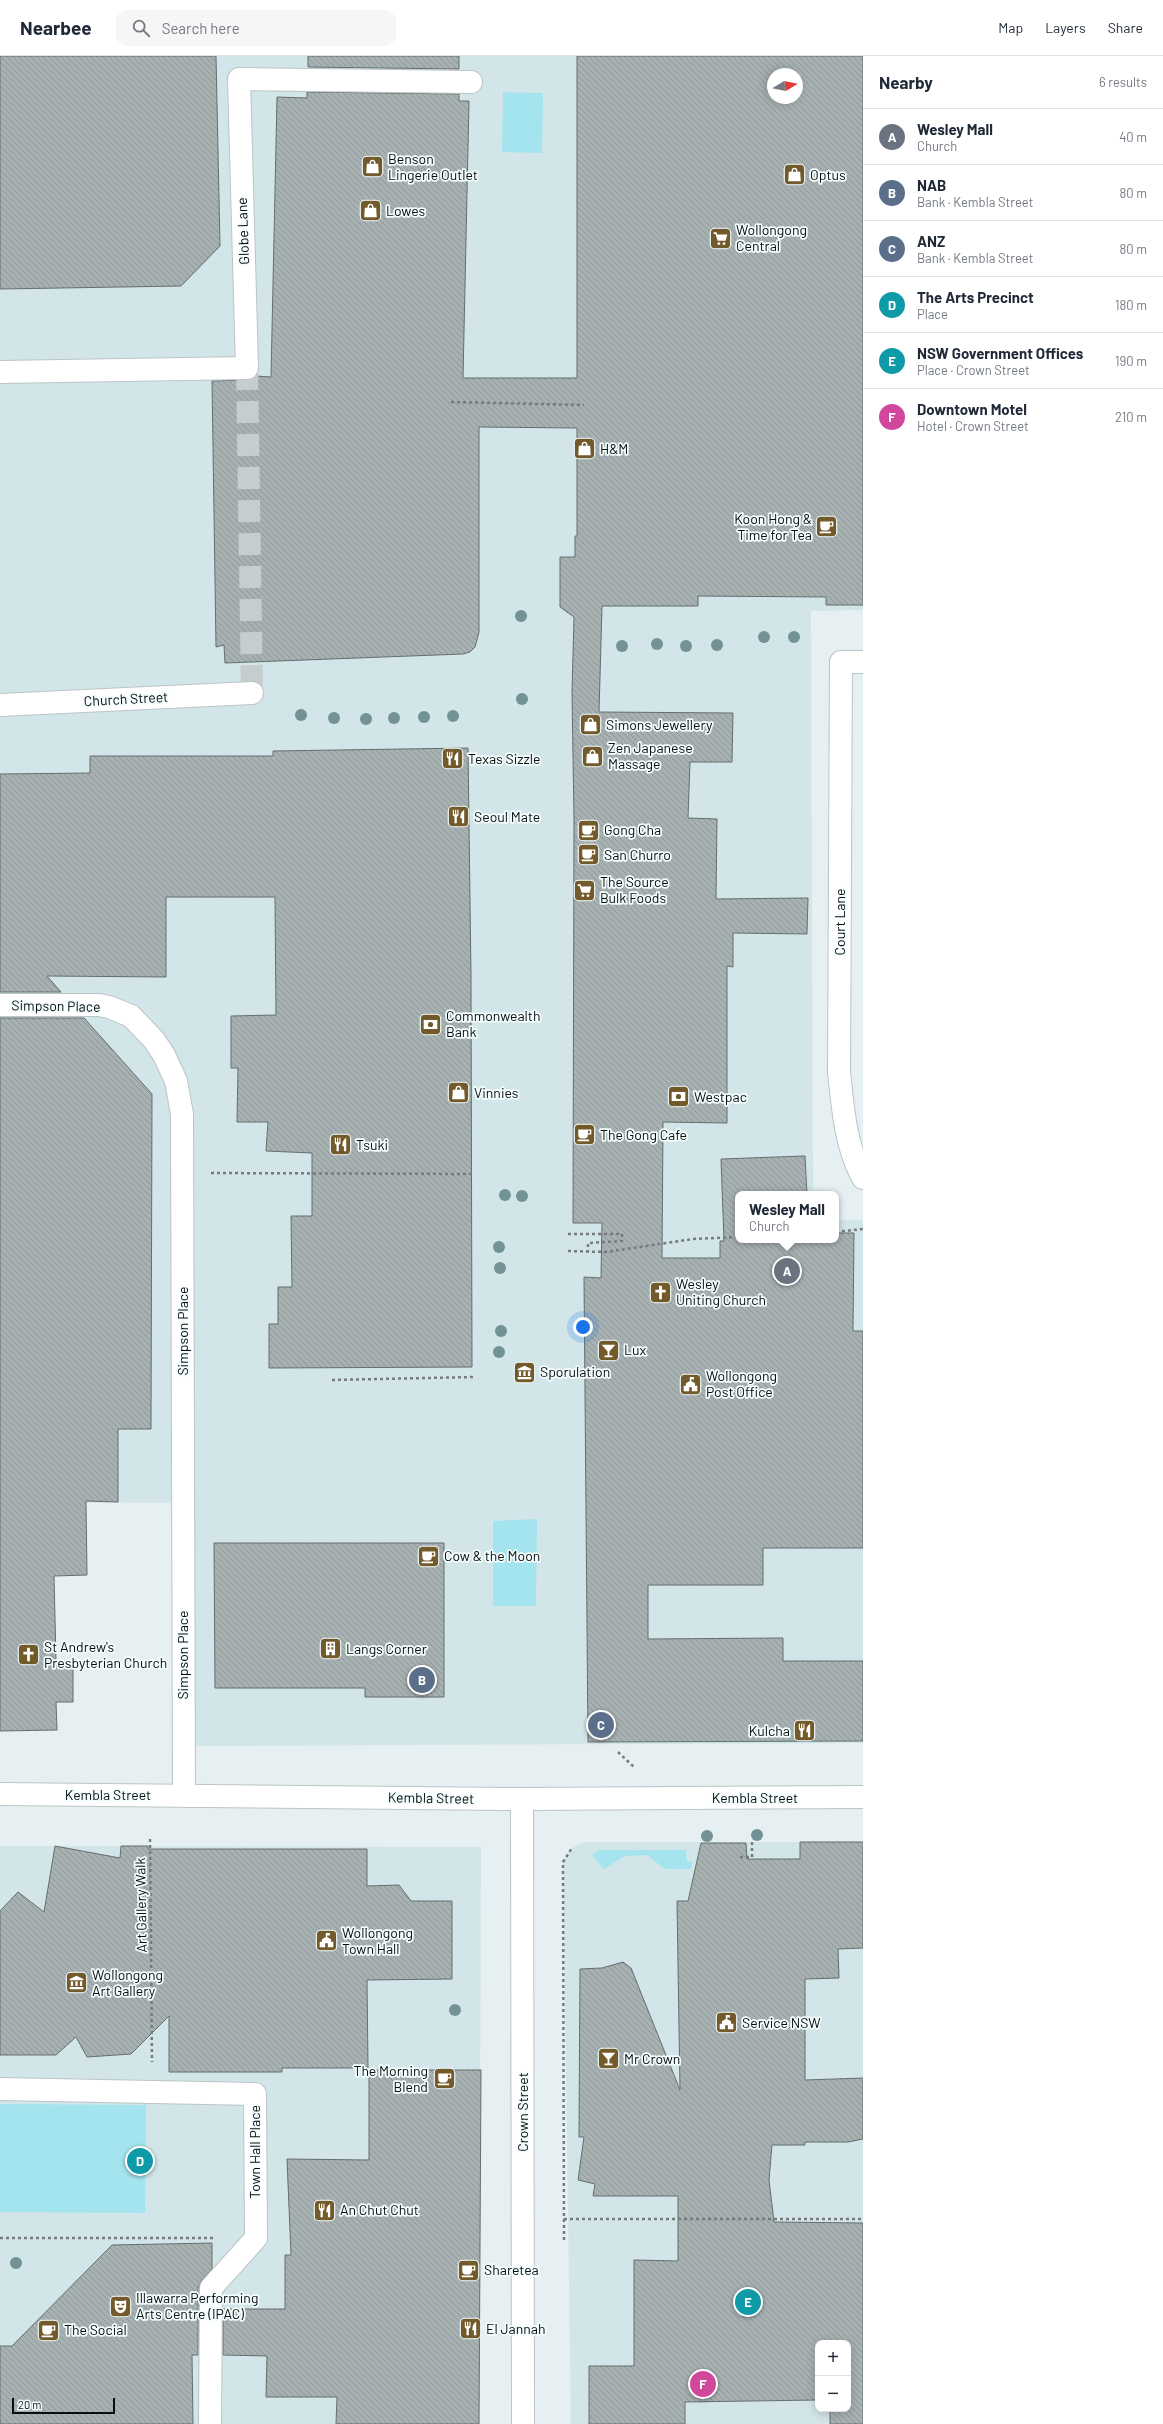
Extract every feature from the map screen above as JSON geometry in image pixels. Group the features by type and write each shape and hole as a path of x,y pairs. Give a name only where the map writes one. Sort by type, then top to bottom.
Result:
{"main road":[{"name":"Globe Lane","path":"0,372 247,368 239,79 471,82"},
{"name":"Court Lane","path":"863,662 841,662 839,1072 843,1115 850,1150 863,1178"},
{"name":"Church Street","path":"0,705 252,693"},
{"name":"Simpson Place","path":"0,1005 99,1005 121,1011 140,1024 154,1040 176,1081 182,1114 184,1796"},
{"name":"Kembla Street","path":"0,1794 522,1799 863,1797"},
{"name":"Crown Street","path":"522,1799 523,2424"},
{"name":"Town Hall Place","path":"0,2088 255,2094 256,2238"},
{"path":"210,2424 211,2288 256,2238"}],"path":[{"path":"451,402 584,405"},
{"path":"205,1173 473,1174"},
{"path":"839,1232 863,1229"},
{"path":"568,1234 622,1234 622,1241 588,1243 588,1251"},
{"path":"568,1250 606,1252 693,1239 735,1237"},
{"path":"332,1380 474,1377"},
{"name":"Art Gallery Walk","path":"150,1839 152,2092"},
{"path":"740,1857 752,1857 752,1841"},
{"path":"564,2240 563,1862 572,1848"},
{"path":"564,2219 863,2219"},
{"path":"0,2238 256,2238"}],"shaded area":[{"path":"0,56 863,56 863,610 811,611 813,1191 735,1191 735,1243 839,1243 839,1220 863,1220 863,1743 192,1746 194,1503 0,1502"},
{"path":"503,92 543,93 542,153 502,152"},
{"path":"537,1519 536,1606 493,1606 493,1521"},
{"path":"585,1842 863,1842 863,2424 571,2424 563,1862 572,1848"},
{"path":"0,1846 481,1847 479,2424 0,2424"},
{"path":"599,1850 686,1850 687,1862 692,1861 691,1869 665,1869 647,1855 625,1856 604,1869 592,1855"},
{"path":"0,2104 146,2105 145,2213 0,2212"}],"building":[{"path":"0,56 216,56 220,246 181,286 0,289"},
{"path":"308,56 459,56 459,69 308,67"},
{"path":"577,56 863,56 863,605 826,605 826,597 698,596 698,606 602,606 599,712 733,713 732,762 690,762 688,818 717,819 716,899 808,898 807,934 733,933 733,967 727,966 727,1123 663,1122 662,1258 720,1258 720,1241 724,1241 721,1159 805,1156 807,1191 735,1191 735,1243 839,1243 839,1233 854,1233 853,1331 863,1331 863,1548 763,1548 763,1585 648,1585 648,1639 783,1638 783,1661 863,1661 863,1741 588,1742 584,1277 601,1278 602,1223 573,1223 574,817 572,692 574,617 560,607 560,557 575,557 575,536 577,536 577,428 479,427 479,632 475,647 470,652 463,654 225,663 224,645 216,647 212,381 247,380 256,376 271,377 277,97 307,98 307,92 459,94 459,101 469,101 463,378 577,378"},
{"path":"468,748 471,976 472,1367 269,1368 269,1324 278,1324 278,1287 292,1287 291,1216 312,1216 312,1153 266,1151 268,1122 237,1122 238,1068 231,1068 231,1016 276,1015 275,897 166,897 166,977 47,976 61,992 0,992 0,774 90,773 90,756 273,756 273,751"},
{"path":"0,1018 84,1018 152,1094 151,1429 118,1429 118,1502 86,1501 87,1575 54,1576 56,1661 73,1661 73,1702 56,1702 57,1730 0,1731"},
{"name":"Langs Corner","path":"214,1543 444,1543 444,1697 365,1697 365,1688 215,1688"},
{"path":"800,1842 863,1842 863,1948 838,1949 839,1978 805,1979 805,2080 863,2078 863,2139 848,2142 805,2142 805,2145 772,2145 769,2180 774,2222 863,2223 863,2424 830,2424 830,2412 851,2412 851,2340 815,2340 815,2400 685,2402 685,2424 589,2424 589,2366 634,2366 634,2260 678,2261 678,2196 593,2196 595,2184 578,2180 584,2137 579,2137 580,1969 602,1968 623,1962 631,1968 680,2090 677,1901 688,1901 701,1843 746,1843 747,1859 800,1859"},
{"path":"55,1846 120,1858 121,1846 148,1846 148,1849 367,1849 367,1886 399,1885 411,1901 452,1901 452,1979 367,1980 368,2068 282,2068 282,2072 169,2072 169,2016 131,2054 87,2057 76,2037 56,2055 0,2055 0,1911 18,1892 44,1912"},
{"path":"369,2070 481,2070 479,2424 336,2424 337,2397 266,2397 267,2356 223,2355 223,2309 285,2309 285,2255 291,2255 287,2159 369,2160"},
{"name":"Illawarra Performing Arts Centre (IPAC)","path":"212,2243 212,2269 202,2280 198,2288 198,2355 192,2355 193,2424 0,2424 0,2346 12,2346 112,2245"}],"tunnel":[{"path":"247,368 252,693"}],"place":[{"name":"Benson Lingerie Outlet","path":"372,167"},
{"name":"Optus","path":"794,175"},
{"name":"Lowes","path":"371,211"},
{"name":"Wollongong Central","path":"720,238"},
{"name":"H&M","path":"584,449"},
{"name":"Koon Hong & Time for Tea","path":"827,527"},
{"name":"Simons Jewellery","path":"591,725"},
{"name":"Zen Japanese Massage","path":"592,756"},
{"name":"Texas Sizzle","path":"452,759"},
{"name":"Seoul Mate","path":"458,817"},
{"name":"Gong Cha","path":"588,830"},
{"name":"San Churro","path":"589,855"},
{"name":"The Source Bulk Foods","path":"584,890"},
{"name":"Commonwealth Bank","path":"431,1024"},
{"name":"Vinnies","path":"458,1093"},
{"name":"Westpac","path":"678,1097"},
{"name":"The Gong Cafe","path":"585,1135"},
{"name":"Tsuki","path":"341,1145"},
{"name":"Wesley Mall","path":"787,1271"},
{"name":"Wesley Uniting Church","path":"660,1292"},
{"name":"Lux","path":"608,1350"},
{"name":"Sporulation","path":"525,1372"},
{"name":"Wollongong Post Office","path":"691,1384"},
{"name":"Cow & the Moon","path":"429,1556"},
{"name":"Langs Corner","path":"330,1649"},
{"name":"St Andrew's Presbyterian Church","path":"28,1655"},
{"name":"NAB","path":"422,1680"},
{"name":"ANZ","path":"601,1725"},
{"name":"Kulcha","path":"805,1731"},
{"name":"Wollongong Town Hall","path":"326,1941"},
{"name":"Wollongong Art Gallery","path":"77,1983"},
{"name":"Service NSW","path":"726,2023"},
{"name":"Mr Crown","path":"608,2059"},
{"name":"The Morning Blend","path":"444,2079"},
{"name":"The Arts Precinct","path":"140,2161"},
{"name":"An Chut Chut","path":"325,2210"},
{"name":"Sharetea","path":"469,2270"},
{"name":"NSW Government Offices","path":"748,2302"},
{"name":"Illawarra Performing Arts Centre (IPAC)","path":"121,2306"},
{"name":"El Jannah","path":"470,2329"},
{"name":"The Social","path":"48,2330"},
{"name":"Downtown Motel","path":"703,2384"}]}
